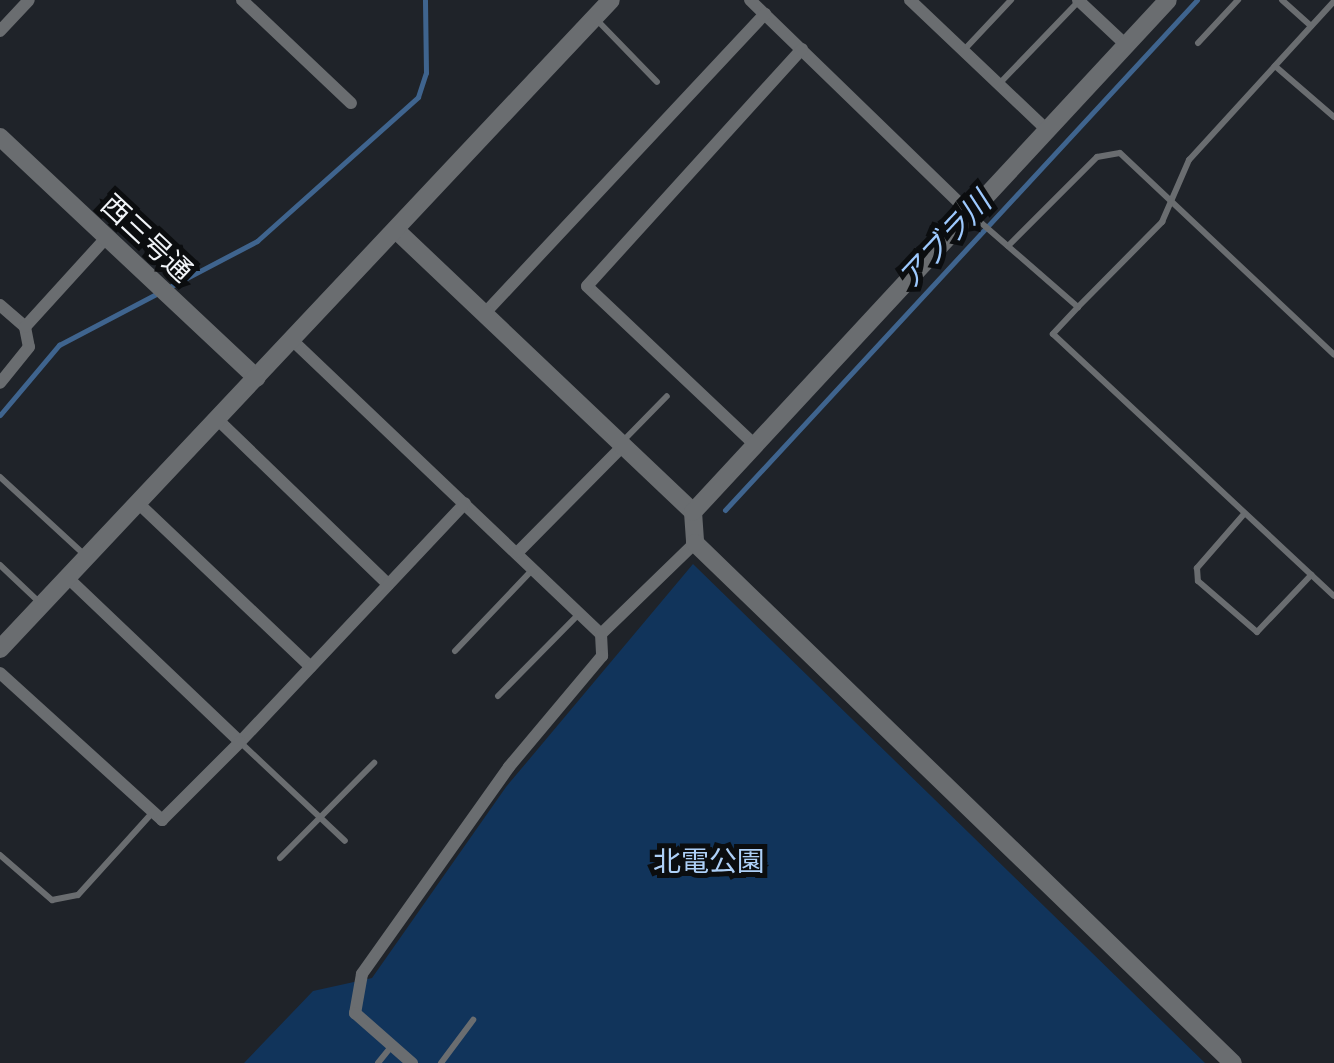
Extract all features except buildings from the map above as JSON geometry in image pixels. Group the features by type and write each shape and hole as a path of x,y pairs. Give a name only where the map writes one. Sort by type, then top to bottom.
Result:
{"street":[{"path":"0,31 29,0"},
{"path":"242,0 351,103"},
{"path":"0,648 610,0"},
{"path":"750,0 972,214"},
{"path":"910,0 1047,130"},
{"path":"1079,0 1126,45"},
{"path":"693,512 1168,0"},
{"path":"485,314 765,14"},
{"path":"756,446 586,286 802,49"},
{"name":"西三号通","path":"0,136 257,378"},
{"path":"396,230 693,512 695,543 1233,1063"},
{"path":"24,328 107,238"},
{"path":"0,304 24,328 29,347 0,383"},
{"path":"292,340 602,634"},
{"path":"217,419 388,584"},
{"path":"518,552 622,445"},
{"path":"138,503 311,667"},
{"path":"0,673 162,820 465,503"},
{"path":"412,1063 354,1012 362,974 509,767 602,656 602,634 695,543"},
{"path":"68,578 240,742"}],"lane":[{"path":"963,50 1011,0"},
{"path":"999,84 1079,0"},
{"path":"1198,43 1238,0"},
{"path":"1282,0 1311,26"},
{"path":"1334,1 1189,160 1162,222 1053,334 1334,596"},
{"path":"594,17 658,82"},
{"path":"1275,66 1334,117"},
{"path":"1008,246 1097,157 1120,153 1334,355"},
{"path":"972,214 1078,308"},
{"path":"622,445 667,396"},
{"path":"0,477 87,557"},
{"path":"1244,514 1197,568 1198,581 1257,632 1311,575"},
{"path":"0,565 41,605"},
{"path":"455,651 534,568"},
{"path":"498,696 580,613"},
{"path":"240,742 345,840"},
{"path":"280,858 374,764"},
{"path":"0,855 52,900 75,896 153,812"},
{"path":"441,1063 473,1020"},
{"path":"378,1063 391,1047"}],"green space":[{"name":"北電公園","path":"693,564 1205,1063 244,1063 313,991 372,978 506,787"}],"waterway":[{"path":"0,415 59,345 257,241 418,97 426,73 425,0"},
{"name":"アブラ川","path":"725,510 1197,0"}]}
